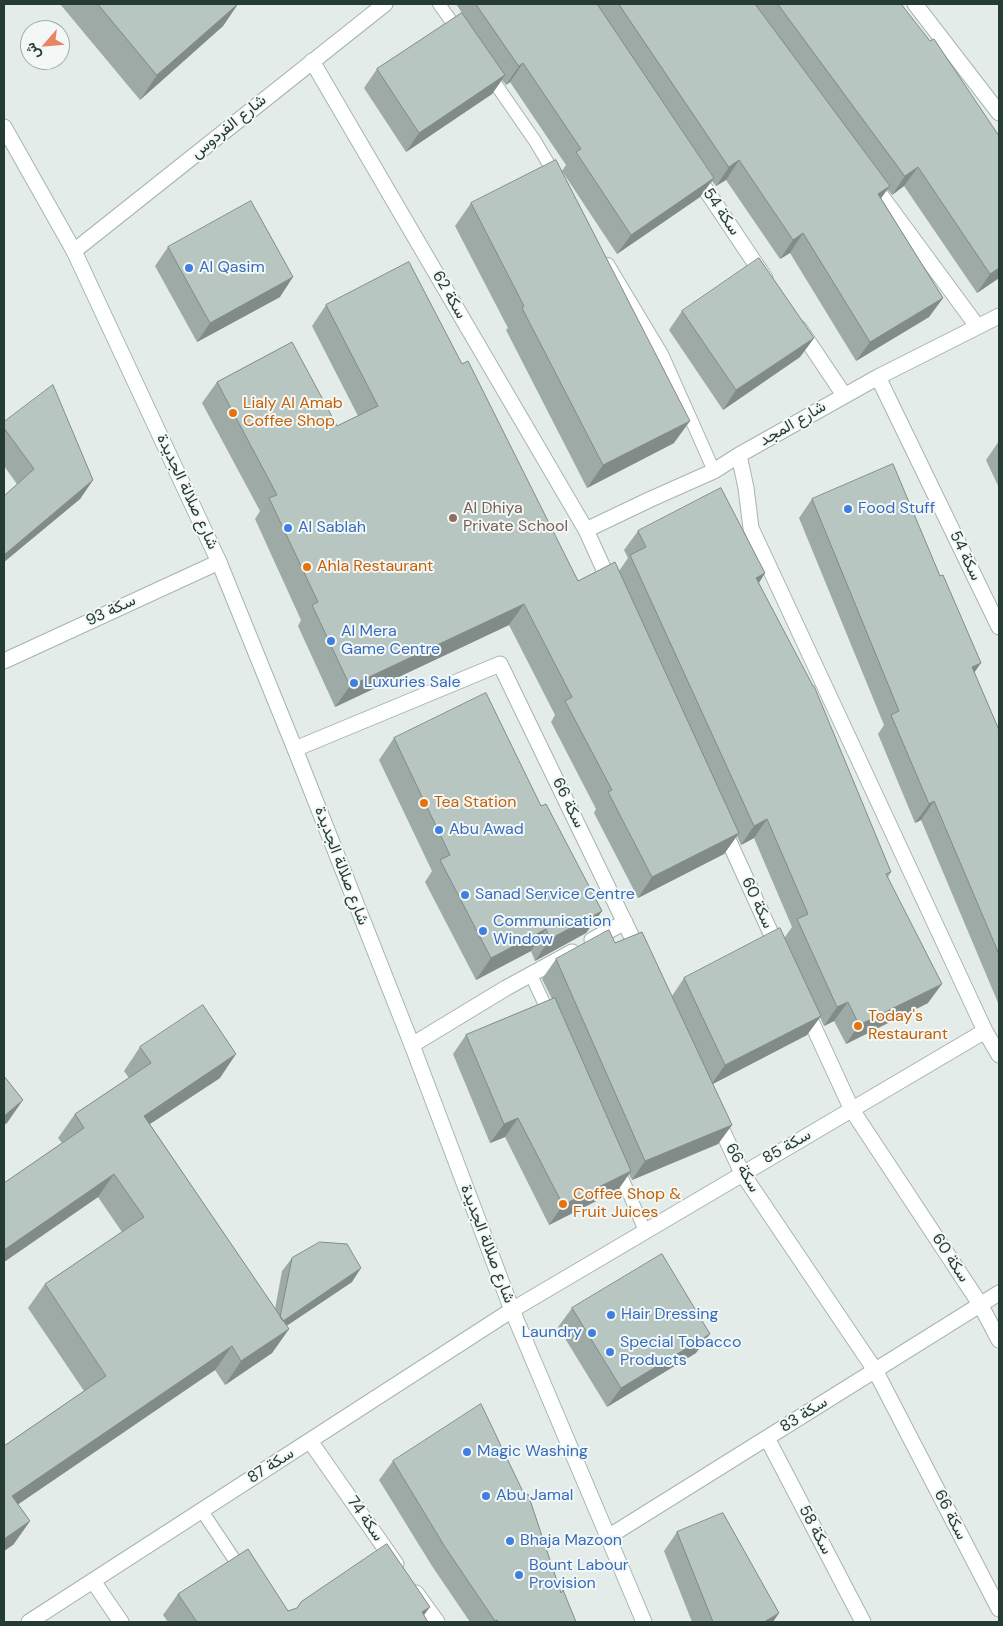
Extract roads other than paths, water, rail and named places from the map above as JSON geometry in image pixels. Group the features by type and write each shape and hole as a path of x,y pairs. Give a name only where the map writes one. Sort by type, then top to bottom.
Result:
{"street":[{"name":"شارع الفردوس","path":"74,251 385,4"},
{"path":"915,4 999,113"},
{"name":"سكة 62","path":"312,61 586,530"},
{"name":"شارع صلالة الجديدة","path":"4,127 74,251 219,562 412,1045 512,1310 644,1622"},
{"name":"سكة 54","path":"684,157 772,288"},
{"path":"861,169 977,326"},
{"path":"789,313 844,395"},
{"name":"شارع المجد","path":"586,530 651,498 714,471 844,395 999,316"},
{"name":"سكة 54","path":"878,377 999,627"},
{"path":"739,455 746,488 751,528 984,1031 999,1055"},
{"path":"586,530 619,602"},
{"name":"سكة 93","path":"4,661 219,562"},
{"name":"سكة 66","path":"295,749 500,664 646,966"},
{"name":"سكة 60","path":"715,811 786,965"},
{"path":"412,1045 625,922"},
{"name":"سكة 60","path":"798,992 852,1110 980,1304 999,1340"},
{"name":"سكة 85","path":"512,1310 984,1031"},
{"name":"سكة 66","path":"709,1101 742,1173 875,1370 999,1609"},
{"name":"سكة 83","path":"608,1537 999,1292"},
{"name":"سكة 87","path":"29,1622 512,1310"},
{"name":"سكة 58","path":"767,1438 863,1622"},
{"name":"سكة 74","path":"310,1440 437,1622"},
{"path":"93,1581 121,1622"}],"lane":[{"path":"439,4 468,44"},
{"path":"479,60 535,141 566,192"},
{"path":"601,252 662,354 714,471"},
{"path":"531,975 557,1031"},
{"path":"613,1158 646,1231"},
{"path":"202,1510 250,1582"}],"place":[{"name":"Al Qasim","path":"189,268"},
{"name":"Lialy Al Amab Coffee Shop","path":"233,413"},
{"name":"Food Stuff","path":"848,509"},
{"name":"Al Dhiya Private School","path":"453,518"},
{"name":"Al Sablah","path":"288,528"},
{"name":"Ahla Restaurant","path":"307,567"},
{"name":"Al Mera Game Centre","path":"331,641"},
{"name":"Luxuries Sale","path":"354,683"},
{"name":"Tea Station","path":"424,803"},
{"name":"Abu Awad","path":"439,830"},
{"name":"Sanad Service Centre","path":"465,895"},
{"name":"Communication Window","path":"483,931"},
{"name":"Today's Restaurant","path":"858,1026"},
{"name":"Coffee Shop & Fruit Juices","path":"563,1204"},
{"name":"Hair Dressing","path":"611,1315"},
{"name":"Laundry","path":"592,1333"},
{"name":"Special Tobacco Products","path":"610,1352"},
{"name":"Magic Washing","path":"467,1452"},
{"name":"Abu Jamal","path":"486,1496"},
{"name":"Bhaja Mazoon","path":"510,1541"},
{"name":"Bount Labour Provision","path":"519,1575"}]}
